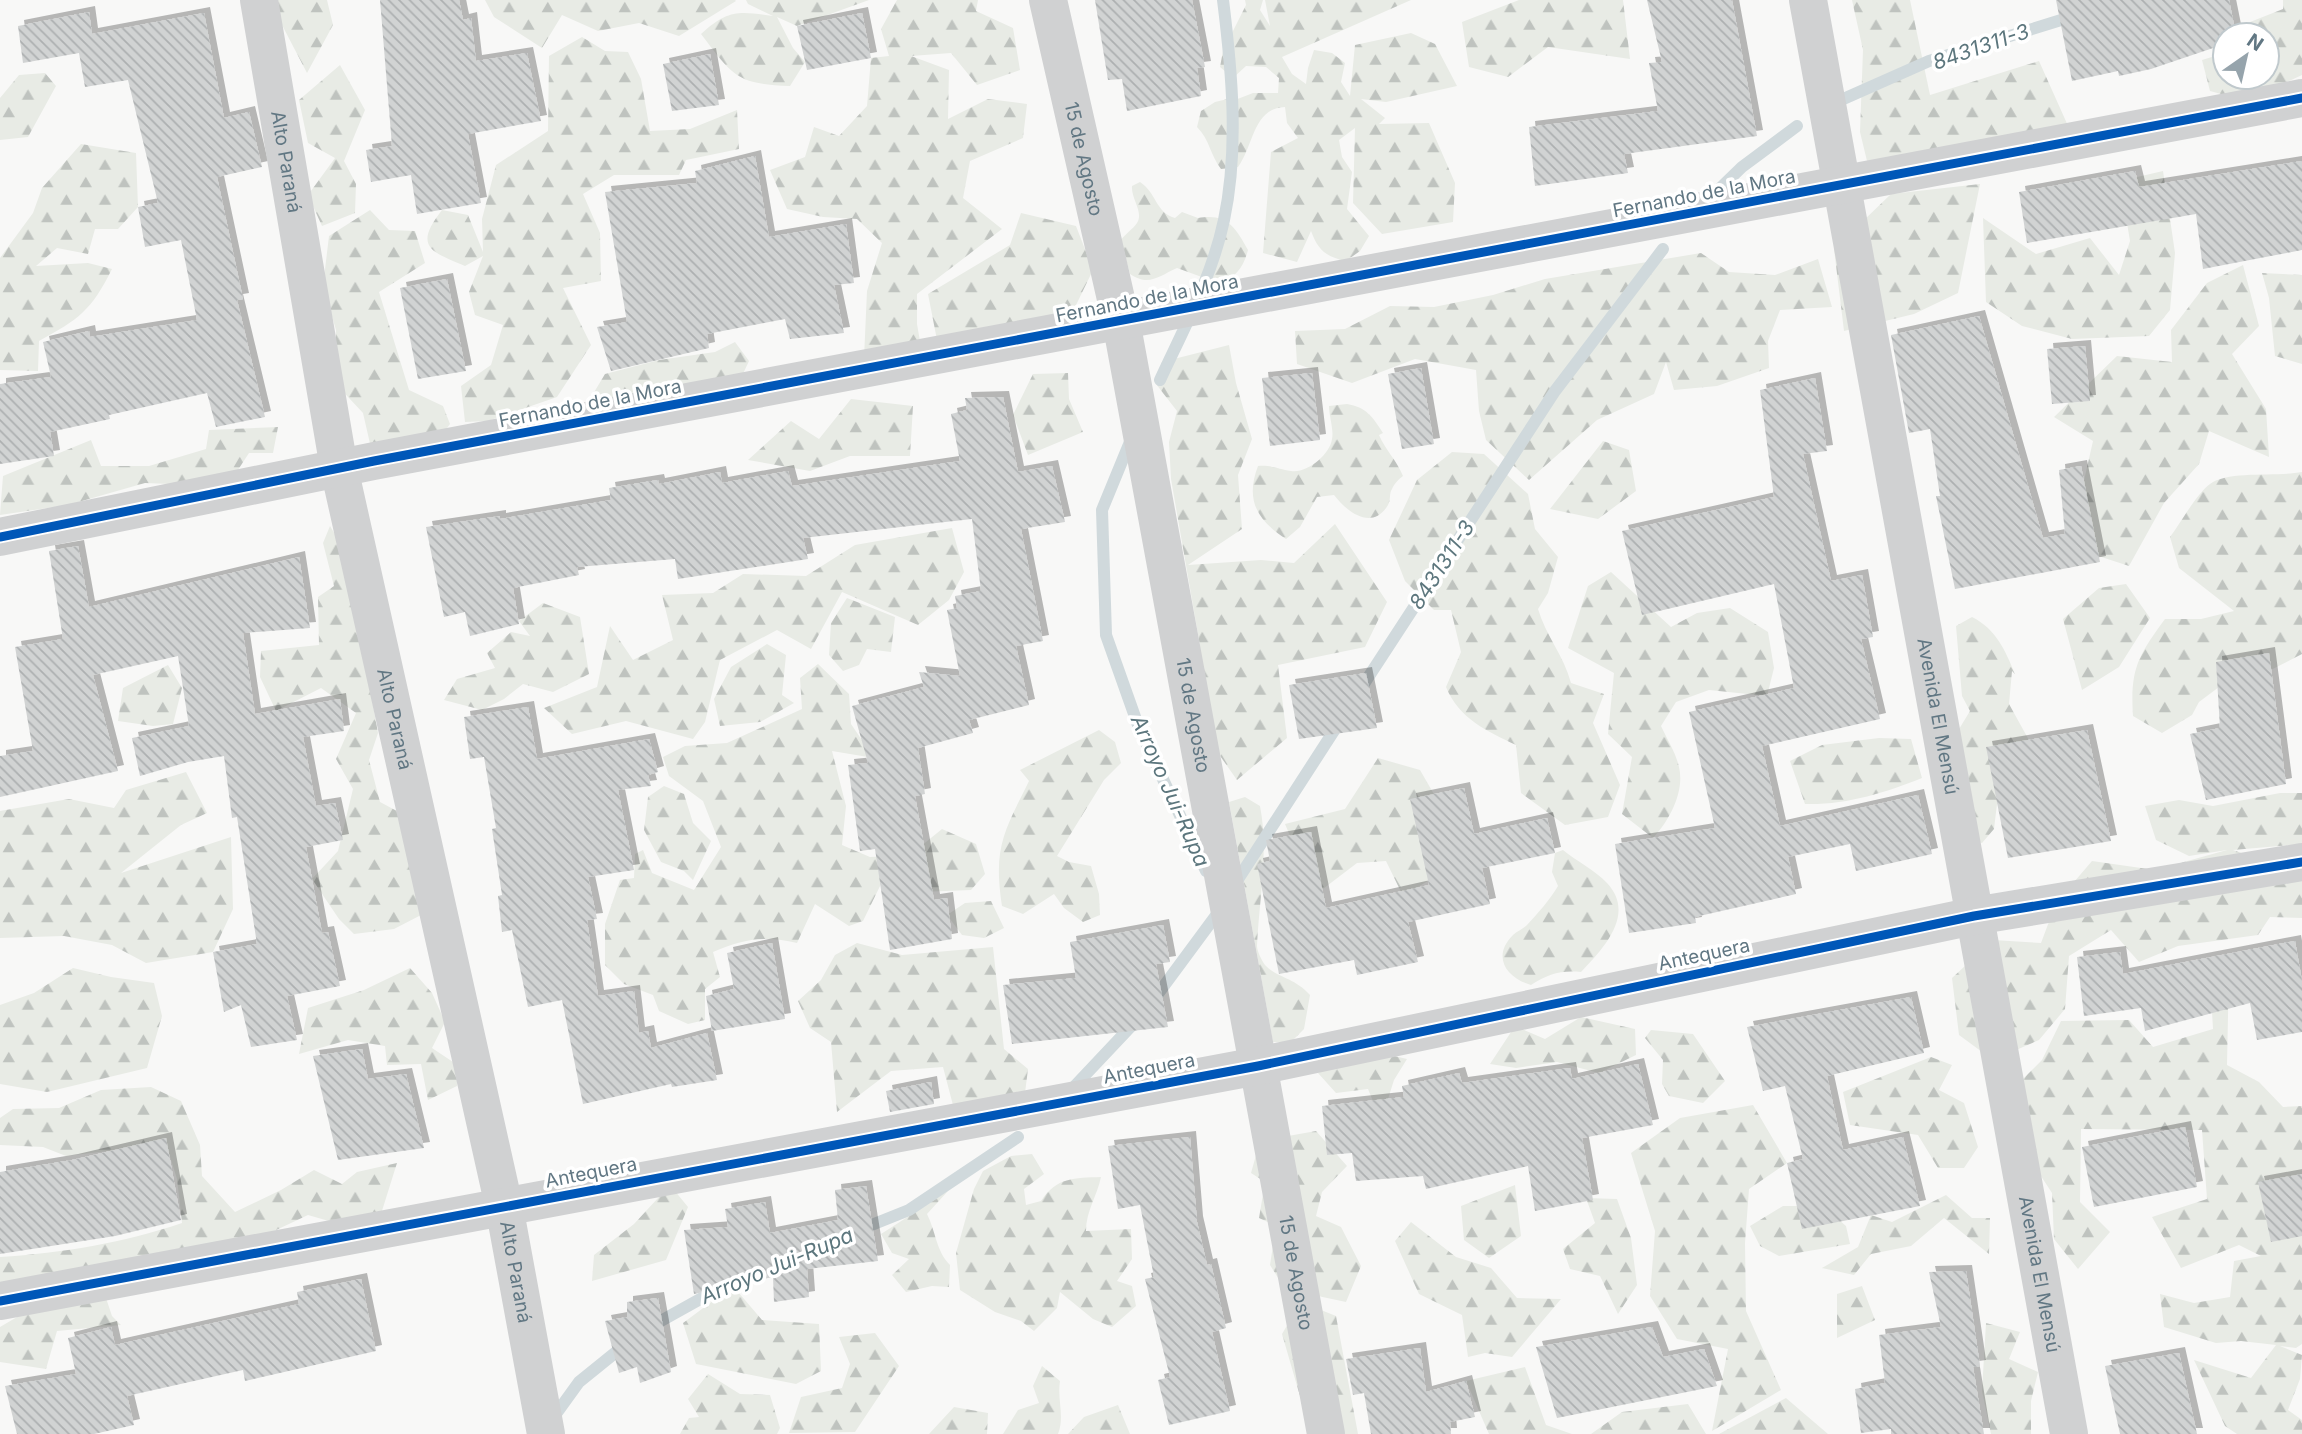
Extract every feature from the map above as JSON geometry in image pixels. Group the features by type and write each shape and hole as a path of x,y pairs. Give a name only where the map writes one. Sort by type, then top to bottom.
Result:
{"street":[{"name":"Alto Paraná","path":"259,0 339,468 504,1206 546,1434"},
{"name":"15 de Agosto","path":"1048,0 1121,321 1326,1434"},
{"name":"Avenida El Mensú","path":"1808,0 2069,1434"},
{"name":"Fernando de la Mora","path":"0,537 339,468 2302,98"},
{"name":"Antequera","path":"0,1301 1258,1066 1974,916 2302,862"}],"green space":[{"path":"269,0 327,0 333,25 307,73"},
{"path":"485,0 736,1 679,36 639,23 598,31 562,15 542,48 494,17"},
{"path":"746,0 869,0 797,26 777,17 793,48 805,62 790,86 758,83 737,75 721,60 701,34 719,20 734,14 773,16 748,4"},
{"path":"897,0 978,0 976,11 1013,28 1020,70 977,85 951,53 911,56 949,70 948,119 988,99 1027,104 1023,138 970,161 963,198 1002,229 917,294 917,324 921,347 864,358 867,291 882,243 857,219 823,217 787,209 770,170 805,157 814,127 839,136 867,106 871,58 889,56 881,29"},
{"path":"1245,0 1263,0 1260,10 1270,26 1265,0 1411,0 1282,57 1292,74 1306,84 1314,50 1332,53 1345,63 1341,82 1350,96 1355,45 1411,33 1435,44 1457,86 1386,102 1361,99 1385,118 1379,124 1429,123 1455,183 1453,222 1382,234 1353,203 1355,128 1339,140 1342,157 1352,172 1347,209 1369,236 1360,251 1346,261 1333,257 1320,248 1311,231 1297,262 1263,253 1271,152 1298,138 1287,123 1285,107 1274,109 1260,121 1238,167 1221,169 1197,127 1201,111 1215,102 1232,98 1235,100 1253,93 1278,93 1279,78 1266,67 1246,66 1233,78 1220,67 1223,51 1246,5"},
{"path":"1519,0 1623,0 1630,59 1548,47 1508,77 1469,67 1462,22"},
{"path":"1852,0 1910,0 1930,95 2039,61 2073,137 1867,161 1860,132 1863,50"},
{"path":"2283,0 2302,0 2302,75 2281,85 2281,21 2253,21 2283,9"},
{"path":"582,37 605,51 628,52 641,79 650,131 690,129 737,110 739,149 686,160 679,175 614,175 583,194 600,233 601,281 563,288 591,345 557,397 488,421 465,422 461,386 491,365 503,325 475,315 469,292 483,256 465,266 453,261 430,246 427,240 429,232 442,210 468,215 483,252 482,219 496,165 548,131 549,56"},
{"path":"2211,57 2211,91 2268,91 2247,101 2210,91 2202,60"},
{"path":"340,65 365,110 344,161 356,184 355,213 322,226 308,195 335,158 308,143 299,100"},
{"path":"45,73 56,86 28,137 0,140 0,98 19,75"},
{"path":"81,144 136,153 138,207 118,229 95,229 88,254 57,248 36,266 88,263 112,269 97,295 83,312 39,341 38,371 0,370 0,258 33,213 42,188"},
{"path":"2163,171 2175,253 2170,310 2149,336 2072,339 2022,326 1986,302 1983,218 2036,254 2090,238 2119,275 2130,241 2120,181"},
{"path":"1140,182 1168,215 1175,218 1182,212 1198,218 1216,218 1229,223 1248,250 1242,266 1235,274 1221,284 1177,268 1148,280 1130,274 1121,240 1139,219 1132,186"},
{"path":"1980,184 1958,293 1914,314 1844,331 1834,249 1891,194"},
{"path":"370,210 389,230 415,231 425,263 379,292 409,390 443,406 450,424 430,451 374,461 363,413 335,383 336,330 323,286 329,236"},
{"path":"1021,213 1076,226 1093,270 1062,334 937,340 928,294 1010,245"},
{"path":"1701,253 1729,272 1775,275 1818,259 1832,307 1780,310 1768,341 1769,368 1717,386 1674,390 1666,362 1654,394 1597,420 1529,480 1486,440 1479,411 1476,370 1415,359 1352,383 1297,364 1295,331 1345,329 1390,306 1434,307 1493,295 1545,279"},
{"path":"2243,265 2259,326 2232,354 2266,409 2269,457 2209,431 2199,464 2164,503 2129,566 2083,551 2083,485 2093,441 2054,417 2117,356 2172,362 2171,330 2207,283"},
{"path":"2262,273 2302,275 2302,364 2275,356 2269,298"},
{"path":"735,342 749,361 741,378 601,418 590,399 605,374 659,360 715,352"},
{"path":"1229,345 1236,383 1252,439 1238,475 1242,529 1188,565 1261,560 1294,563 1335,524 1387,602 1365,647 1278,665 1287,738 1237,780 1211,743 1199,640 1171,479 1169,442 1177,411 1156,384 1162,362"},
{"path":"1068,373 1069,399 1083,432 1028,455 1013,415 1033,374"},
{"path":"851,399 913,406 910,456 850,456 810,471 748,460 791,421 819,439"},
{"path":"1347,404 1364,410 1376,422 1383,433 1379,435 1382,441 1403,476 1393,487 1388,505 1382,513 1367,518 1352,512 1334,495 1317,497 1300,527 1286,539 1261,517 1256,508 1253,489 1258,466 1297,471 1316,462 1327,451 1332,439 1329,406"},
{"path":"278,427 273,453 249,453 234,476 194,485 145,483 68,505 0,515 3,476 91,440 101,466 149,466 206,449 209,430"},
{"path":"1603,441 1629,450 1636,491 1598,519 1550,509"},
{"path":"1452,452 1484,454 1528,494 1535,529 1558,557 1548,593 1538,609 1571,683 1604,694 1593,723 1620,785 1608,817 1565,825 1521,793 1516,745 1466,716 1446,687 1461,652 1451,610 1434,610 1405,581 1389,540 1417,480"},
{"path":"2302,472 2302,654 2261,675 2227,681 2199,702 2192,715 2162,733 2133,716 2133,686 2138,664 2148,643 2165,619 2201,619 2234,611 2179,568 2170,537 2189,509 2205,488 2218,480 2240,475"},
{"path":"330,526 345,551 378,733 369,760 380,802 410,818 423,914 394,929 354,934 339,919 312,879 338,851 353,789 336,759 356,713 321,688 276,711 260,677 261,651 319,645 318,597 334,586 323,543"},
{"path":"952,528 964,572 949,600 918,625 842,592 811,649 777,630 720,660 705,722 693,739 626,721 572,734 544,708 597,687 610,626 633,660 673,640 662,595 713,593 743,574 806,576 855,545"},
{"path":"1611,572 1671,627 1697,613 1730,608 1768,632 1774,668 1767,696 1709,690 1676,702 1661,726 1678,762 1680,786 1670,815 1653,838 1622,814 1632,757 1608,734 1614,673 1568,648 1588,586"},
{"path":"2126,584 2150,618 2119,667 2082,690 2063,619 2099,588"},
{"path":"847,598 895,617 891,652 867,649 859,665 843,671 829,655 831,623"},
{"path":"543,603 580,617 589,674 553,692 523,684 504,699 482,710 444,700 457,679 495,668 487,653 511,632 530,636 519,621"},
{"path":"1972,617 1994,634 2015,674 2012,671 2009,704 2035,751 2011,793 1997,804 1994,829 1982,843 1966,839 1953,739 1970,711 1962,696 1956,626"},
{"path":"767,644 786,655 782,695 794,703 760,722 720,726 714,699 731,667"},
{"path":"818,664 849,694 851,724 874,758 832,751 846,806 842,845 870,857 910,855 942,829 976,844 985,874 971,890 920,892 881,884 863,921 849,926 815,904 797,943 774,939 754,940 713,952 720,977 705,989 705,1020 688,1024 659,1011 653,995 624,984 605,965 605,924 620,880 634,878 635,854 643,850 652,873 694,890 721,847 703,801 669,776 663,757 685,746 727,743 802,709 800,678"},
{"path":"168,665 182,688 173,724 153,726 118,721 123,688"},
{"path":"1099,730 1115,742 1121,763 1104,780 1057,856 1069,862 1091,866 1099,894 1100,915 1083,922 1064,908 1054,894 1023,914 1002,906 999,869 1003,840 1029,781 1020,770"},
{"path":"1879,738 1911,739 1922,778 1865,797 1805,804 1790,761 1822,745"},
{"path":"1378,758 1420,770 1435,796 1436,876 1403,896 1386,861 1357,863 1315,895 1285,824 1345,809"},
{"path":"186,772 207,813 181,825 121,873 231,837 233,909 213,952 146,963 112,945 64,936 0,938 0,811 69,799 114,808 126,790"},
{"path":"664,786 684,794 693,823 711,841 693,880 684,871 661,862 644,830 648,797"},
{"path":"2280,793 2302,793 2302,844 2233,850 2302,875 2302,918 2270,917 2258,935 2178,946 2139,962 2111,930 2069,956 2065,1009 2039,1040 1993,1060 1959,1035 1952,978 1993,940 2041,943 2056,903 2092,861 2155,870 2227,850 2189,856 2156,840 2145,806 2179,800 2213,806"},
{"path":"1245,797 1260,806 1263,823 1264,858 1258,951 1270,969 1310,995 1304,1029 1291,1042 1273,1042 1229,802"},
{"path":"1563,850 1607,883 1615,895 1618,918 1607,941 1581,972 1555,974 1531,985 1509,972 1503,959 1503,951 1506,943 1527,925 1558,886 1552,872 1555,853"},
{"path":"991,901 1004,928 984,938 962,935 947,915 965,903"},
{"path":"857,943 902,955 993,947 1004,1049 1028,1069 1025,1093 954,1109 943,1067 891,1071 837,1112 831,1042 810,1028 798,1001 821,980 835,955"},
{"path":"2229,967 2227,1065 2259,1082 2283,1107 2302,1106 2302,1344 2296,1348 2280,1346 2302,1355 2300,1379 2288,1410 2302,1420 2302,1434 2237,1434 2225,1426 2194,1360 2251,1378 2276,1345 2241,1341 2216,1343 2164,1327 2160,1294 2194,1303 2230,1297 2234,1261 2261,1256 2239,1245 2181,1268 2152,1217 2207,1199 2202,1130 2081,1129 2080,1202 2110,1232 2078,1269 2054,1239 2052,1193 2015,1136 2007,1095 2042,1060 2061,1021 2129,1020 2153,1047 2213,1029 2210,978"},
{"path":"73,968 154,983 162,1016 147,1068 47,1092 0,1084 0,1005 34,993"},
{"path":"410,968 432,993 445,1022 432,1048 459,1066 457,1086 428,1100 421,1064 387,1065 385,1046 348,1040 299,1054 308,1008 364,990"},
{"path":"1581,1017 1635,1029 1636,1055 1599,1073 1557,1062 1516,1068 1490,1064 1515,1026 1545,1039"},
{"path":"1651,1030 1693,1034 1725,1081 1703,1103 1669,1096 1662,1084 1663,1060 1645,1038"},
{"path":"1369,1050 1407,1059 1394,1080 1381,1121 1368,1089 1336,1093 1318,1073"},
{"path":"1931,1057 1952,1065 1939,1090 1964,1103 1978,1147 1964,1168 1938,1168 1918,1135 1850,1125 1843,1092"},
{"path":"151,1087 181,1101 200,1145 202,1176 235,1212 281,1190 314,1170 342,1184 357,1172 397,1163 381,1214 346,1226 308,1215 272,1232 0,1286 0,1257 92,1246 182,1223 177,1179 166,1144 66,1156 43,1147 0,1145 0,1118 13,1109 59,1108 101,1090"},
{"path":"1753,1105 1787,1163 1749,1189 1745,1243 1746,1311 1781,1390 1712,1431 1728,1349 1677,1339 1650,1296 1655,1231 1631,1153 1680,1118"},
{"path":"1316,1131 1347,1166 1322,1192 1316,1216 1341,1227 1361,1266 1346,1302 1285,1289 1270,1265 1276,1226 1259,1218 1265,1182 1251,1173 1260,1141"},
{"path":"1032,1154 1044,1174 1024,1189 1026,1205 1041,1201 1053,1187 1067,1180 1101,1177 1086,1231 1131,1229 1132,1259 1117,1281 1132,1286 1136,1306 1112,1327 1093,1319 1060,1292 1057,1308 1034,1331 1021,1321 995,1312 960,1290 956,1253 974,1189 983,1171 1011,1156"},
{"path":"670,1185 688,1207 666,1260 592,1281 594,1255 634,1224"},
{"path":"1515,1185 1521,1236 1489,1258 1464,1240 1461,1206"},
{"path":"948,1191 927,1214 939,1247 950,1265 949,1287 932,1286 906,1292 892,1275 909,1259 892,1253 881,1234"},
{"path":"1946,1195 1972,1218 1990,1218 1989,1254 1944,1218 1911,1246 1871,1254 1854,1275 1822,1268 1858,1247 1871,1215 1892,1222"},
{"path":"1586,1198 1617,1199 1631,1238 1637,1285 1618,1314 1600,1276 1570,1269 1563,1249 1595,1223"},
{"path":"1783,1206 1823,1206 1846,1226 1850,1244 1779,1256 1760,1246 1750,1226"},
{"path":"1411,1222 1456,1257 1491,1268 1517,1298 1561,1299 1512,1357 1485,1353 1468,1357 1462,1315 1419,1294 1395,1241"},
{"path":"733,1286 762,1320 819,1324 821,1371 796,1384 696,1364 683,1323"},
{"path":"1862,1286 1875,1320 1837,1338 1837,1294"},
{"path":"106,1298 112,1316 121,1325 57,1331 46,1369 0,1362 0,1327 29,1310"},
{"path":"1301,1302 1336,1316 1358,1434 1311,1434 1282,1334"},
{"path":"1986,1323 2020,1332 2009,1359 2038,1372 2031,1401 2031,1434 1991,1434 1982,1391"},
{"path":"875,1333 899,1366 855,1432 789,1433 801,1397 842,1388 850,1364 839,1337"},
{"path":"1042,1366 1060,1381 1061,1421 1058,1434 1003,1434 1018,1410 1039,1403 1033,1386"},
{"path":"1525,1367 1546,1425 1572,1434 1489,1434 1466,1381"},
{"path":"708,1374 740,1394 770,1395 780,1428 777,1434 680,1434 689,1418 699,1417 688,1399"},
{"path":"1786,1398 1828,1434 1719,1434"},
{"path":"1688,1404 1706,1434 1591,1434 1622,1412"},
{"path":"1118,1405 1130,1434 1068,1434 1084,1417"},
{"path":"954,1407 988,1413 987,1434 929,1434"}],"building":[{"path":"380,0 459,0 463,20 471,18 476,61 527,53 541,121 468,134 481,203 417,214 411,175 371,182 366,150 392,146"},
{"path":"1095,0 1192,0 1205,67 1197,68 1201,96 1127,111 1122,79 1108,80"},
{"path":"1647,0 1732,0 1757,136 1624,154 1628,173 1535,186 1529,127 1658,111 1649,63 1662,62"},
{"path":"2056,0 2229,0 2233,21 2211,21 2211,49 2151,69 2119,76 2118,71 2072,81"},
{"path":"89,12 92,34 204,13 224,118 249,112 262,167 217,177 243,299 237,300 265,417 216,427 207,393 109,415 110,419 50,432 54,456 0,464 0,384 51,377 43,342 89,331 90,337 197,320 181,240 145,247 138,207 158,203 128,80 85,87 79,53 23,63 18,26"},
{"path":"862,13 871,58 807,70 797,26"},
{"path":"710,54 719,105 672,111 663,64"},
{"path":"755,156 769,237 846,224 854,283 834,285 844,333 790,339 785,319 707,334 709,348 611,371 597,327 627,322 605,192 697,183 695,171"},
{"path":"2302,161 2302,250 2203,269 2196,214 2027,243 2019,192 2135,171 2139,187"},
{"path":"447,279 466,371 418,379 400,288"},
{"path":"1979,316 2043,538 2065,534 2059,470 2081,466 2100,562 1955,589 1936,496 1940,496 1930,429 1909,433 1891,335"},
{"path":"2085,346 2090,401 2052,404 2047,349"},
{"path":"1421,368 1434,444 1402,449 1388,374"},
{"path":"1312,373 1320,440 1270,446 1262,378"},
{"path":"1815,378 1827,451 1803,454 1831,581 1862,575 1873,637 1861,639 1880,719 1762,746 1780,826 1918,795 1932,854 1856,871 1850,844 1788,857 1796,894 1695,917 1696,923 1629,933 1615,844 1715,828 1689,712 1794,688 1774,584 1642,615 1622,531 1774,497 1760,390"},
{"path":"1003,397 1018,472 1052,466 1065,522 1021,529 1043,641 1016,646 1029,705 969,720 973,733 918,748 925,794 915,796 934,900 947,898 952,939 890,950 875,849 860,851 848,765 868,763 852,706 924,687 919,672 960,676 947,610 957,608 955,596 981,591 972,519 803,538 808,559 678,579 675,559 577,567 579,575 513,588 519,624 470,636 465,612 444,617 426,527 500,516 500,519 611,500 609,488 658,480 659,484 720,472 722,483 788,471 792,486 960,461 951,414 967,410 965,398"},
{"path":"78,546 89,607 299,557 310,628 243,633 255,714 340,699 344,731 303,737 316,806 335,803 343,840 306,847 322,933 328,932 340,986 287,996 297,1040 251,1047 241,1005 224,1012 213,952 257,944 237,817 232,818 224,756 188,762 140,776 132,738 189,726 178,656 93,675 118,771 0,797 0,756 33,751 15,647 63,639 49,551"},
{"path":"2269,653 2286,784 2206,800 2190,734 2220,728 2216,662"},
{"path":"1366,673 1377,728 1299,739 1289,685"},
{"path":"528,707 537,759 649,739 658,772 648,775 651,786 618,790 634,870 588,877 597,919 587,920 598,996 634,991 639,1033 648,1031 651,1048 707,1033 717,1080 672,1087 671,1084 583,1104 562,1000 528,1007 512,930 502,932 498,896 502,895 492,829 496,828 484,757 470,759 464,717"},
{"path":"2087,730 2111,841 2008,858 1986,747"},
{"path":"1464,788 1474,834 1547,818 1555,853 1482,868 1490,904 1408,922 1418,962 1357,975 1354,960 1279,974 1257,864 1270,861 1266,840 1311,832 1326,908 1429,885 1410,799"},
{"path":"1163,925 1170,962 1156,964 1168,1027 1012,1044 1003,985 1076,978 1070,942"},
{"path":"2295,941 2302,981 2302,1032 2257,1040 2250,1003 2145,1031 2141,1008 2084,1016 2077,957 2120,952 2123,974"},
{"path":"772,943 785,1019 712,1031 706,996 734,989 727,953"},
{"path":"1911,997 1924,1053 1827,1076 1843,1150 1903,1137 1920,1206 1802,1229 1787,1163 1803,1159 1785,1086 1763,1091 1747,1027"},
{"path":"362,1049 368,1079 406,1074 424,1148 338,1160 313,1056"},
{"path":"1638,1064 1653,1125 1582,1138 1593,1200 1535,1211 1528,1166 1426,1189 1423,1176 1356,1181 1352,1153 1327,1155 1322,1106 1404,1097 1402,1086 1459,1073 1462,1083 1570,1068 1572,1079"},
{"path":"931,1082 934,1104 890,1112 886,1091"},
{"path":"2185,1127 2197,1187 2094,1207 2082,1147"},
{"path":"1190,1137 1197,1222 1207,1265 1211,1264 1226,1328 1212,1332 1230,1411 1169,1425 1158,1380 1170,1377 1145,1279 1154,1277 1140,1205 1118,1209 1108,1146"},
{"path":"166,1138 181,1220 115,1236 0,1254 0,1172 72,1160"},
{"path":"2302,1174 2302,1236 2271,1242 2258,1182"},
{"path":"866,1186 878,1261 807,1269 809,1297 774,1302 773,1277 694,1294 684,1230 728,1227 725,1209 765,1202 770,1233 838,1220 835,1190"},
{"path":"1966,1271 1980,1366 1973,1367 1984,1434 1891,1434 1891,1429 1861,1433 1855,1389 1885,1383 1879,1335 1941,1327 1929,1272"},
{"path":"361,1279 376,1351 245,1381 243,1370 127,1396 134,1425 94,1434 17,1434 5,1386 76,1374 68,1338 111,1327 115,1345 299,1304 297,1292"},
{"path":"658,1298 671,1372 640,1383 637,1367 619,1373 605,1321 627,1317 627,1302"},
{"path":"1652,1327 1663,1357 1704,1349 1717,1386 1557,1418 1536,1347"},
{"path":"1420,1348 1426,1392 1466,1381 1475,1417 1450,1422 1451,1434 1371,1434 1364,1393 1353,1395 1346,1359"},
{"path":"2179,1353 2197,1434 2120,1434 2105,1366"}],"waterway":[{"name":"Arroyo Jui-Rupa","path":"1160,380 1212,262 1229,193 1233,138 1223,0"},
{"name":"8431311-3","path":"1832,104 1929,61 2074,16"},
{"name":"8431311-3","path":"1709,199 1742,167 1797,126"},
{"name":"8431311-3","path":"1358,693 1555,391 1663,249"},
{"name":"Arroyo Jui-Rupa","path":"1132,437 1102,510 1106,635 1139,728 1206,871"},
{"name":"8431311-3","path":"1233,887 1339,723"},
{"name":"Arroyo Jui-Rupa","path":"1152,1002 1220,910"},
{"name":"Arroyo Jui-Rupa","path":"1071,1090 1138,1019"},
{"name":"Arroyo Jui-Rupa","path":"859,1230 909,1210 1018,1137"},
{"name":"Arroyo Jui-Rupa","path":"650,1327 729,1283"},
{"name":"Arroyo Jui-Rupa","path":"553,1418 579,1382 626,1344"}],"cycle path":[{"path":"0,537 374,461 2302,98"},
{"path":"0,1301 1258,1066 1974,916 2302,862"}]}
